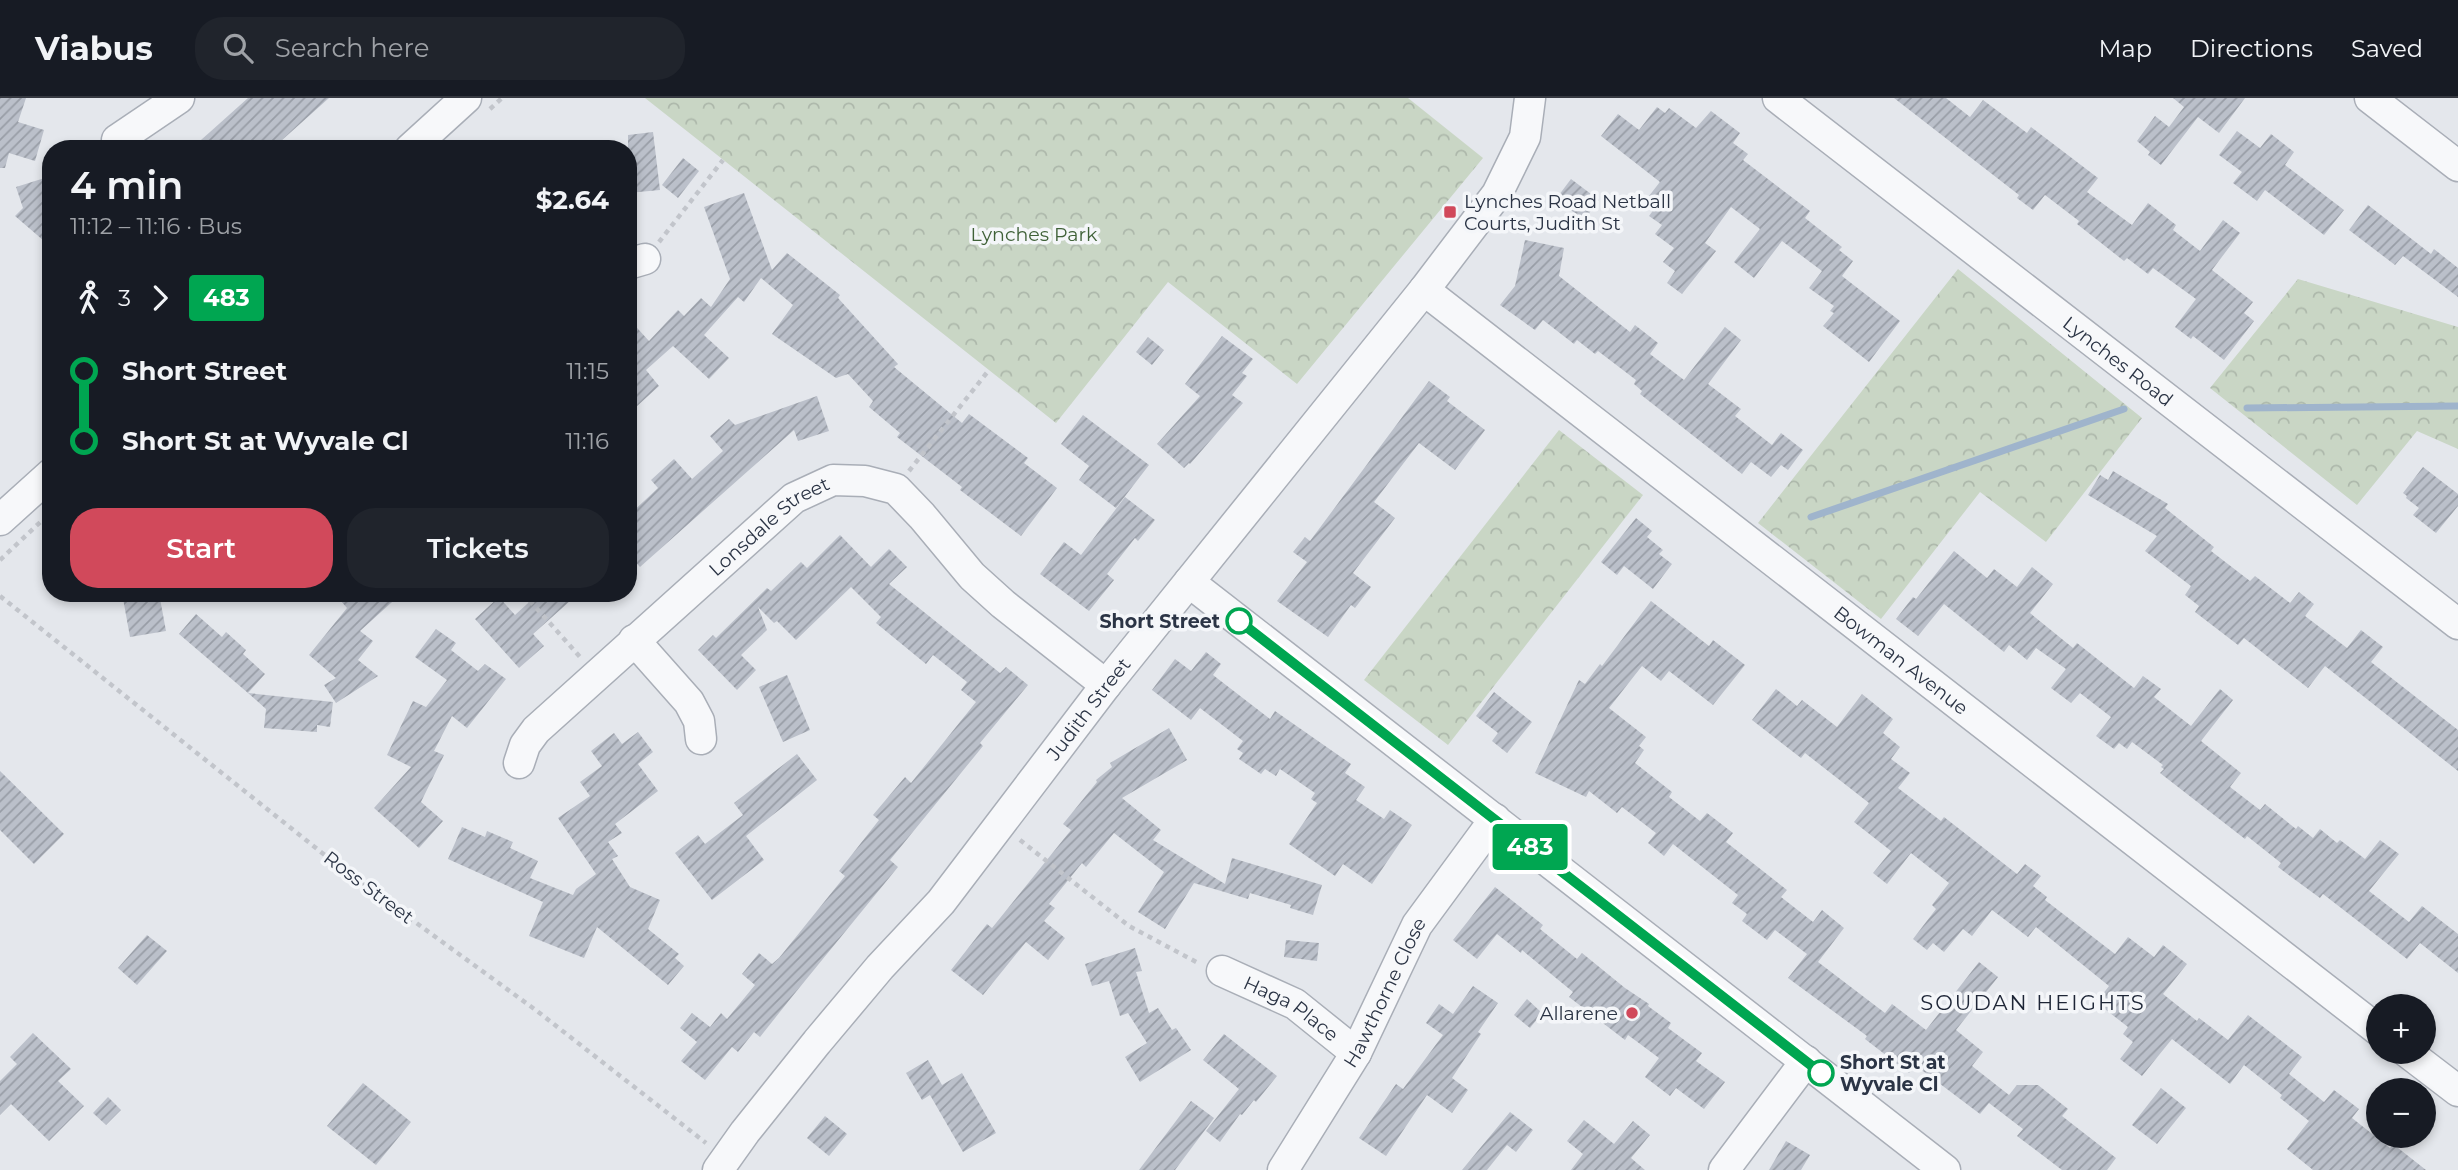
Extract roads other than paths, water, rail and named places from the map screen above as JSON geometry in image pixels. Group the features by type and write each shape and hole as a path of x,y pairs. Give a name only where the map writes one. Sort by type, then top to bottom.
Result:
{"street":[{"path":"117,140 179,98"},
{"path":"420,140 466,98"},
{"name":"Judith Street","path":"722,1164 824,1032 941,902 1106,685 1424,290 1497,194 1525,137 1530,98"},
{"name":"Lynches Road","path":"1778,98 2458,624"},
{"path":"2370,98 2458,166"},
{"name":"Bowman Avenue","path":"1424,290 2366,1021"},
{"name":"Lonsdale Street","path":"519,763 525,745 536,730 634,640 794,498 834,480 865,481 895,489 922,516 972,576 1003,604 1106,685"},
{"path":"0,520 42,482"},
{"path":"1189,582 1945,1170"},
{"path":"634,640 689,702 699,721 701,739"},
{"name":"Hawthorne Close","path":"1283,1170 1356,1053 1417,925 1494,819"},
{"name":"Haga Place","path":"1222,971 1295,1004 1356,1053"},
{"path":"1724,1170 1806,1061"},
{"path":"2423,1064 2458,1091"}],"waterway":[{"path":"2247,408 2458,406"},
{"path":"1811,517 2124,409"}],"place":[{"name":"Lynches Road Netball Courts, Judith St","path":"1450,212"},
{"name":"Short Street","path":"1239,621"},
{"name":"Allarene","path":"1632,1013"},
{"name":"Short St at Wyvale Cl","path":"1821,1073"}],"district":[{"name":"SOUDAN HEIGHTS","path":"2033,1003"}],"park label":[{"name":"Lynches Park","path":"1034,234"}]}
